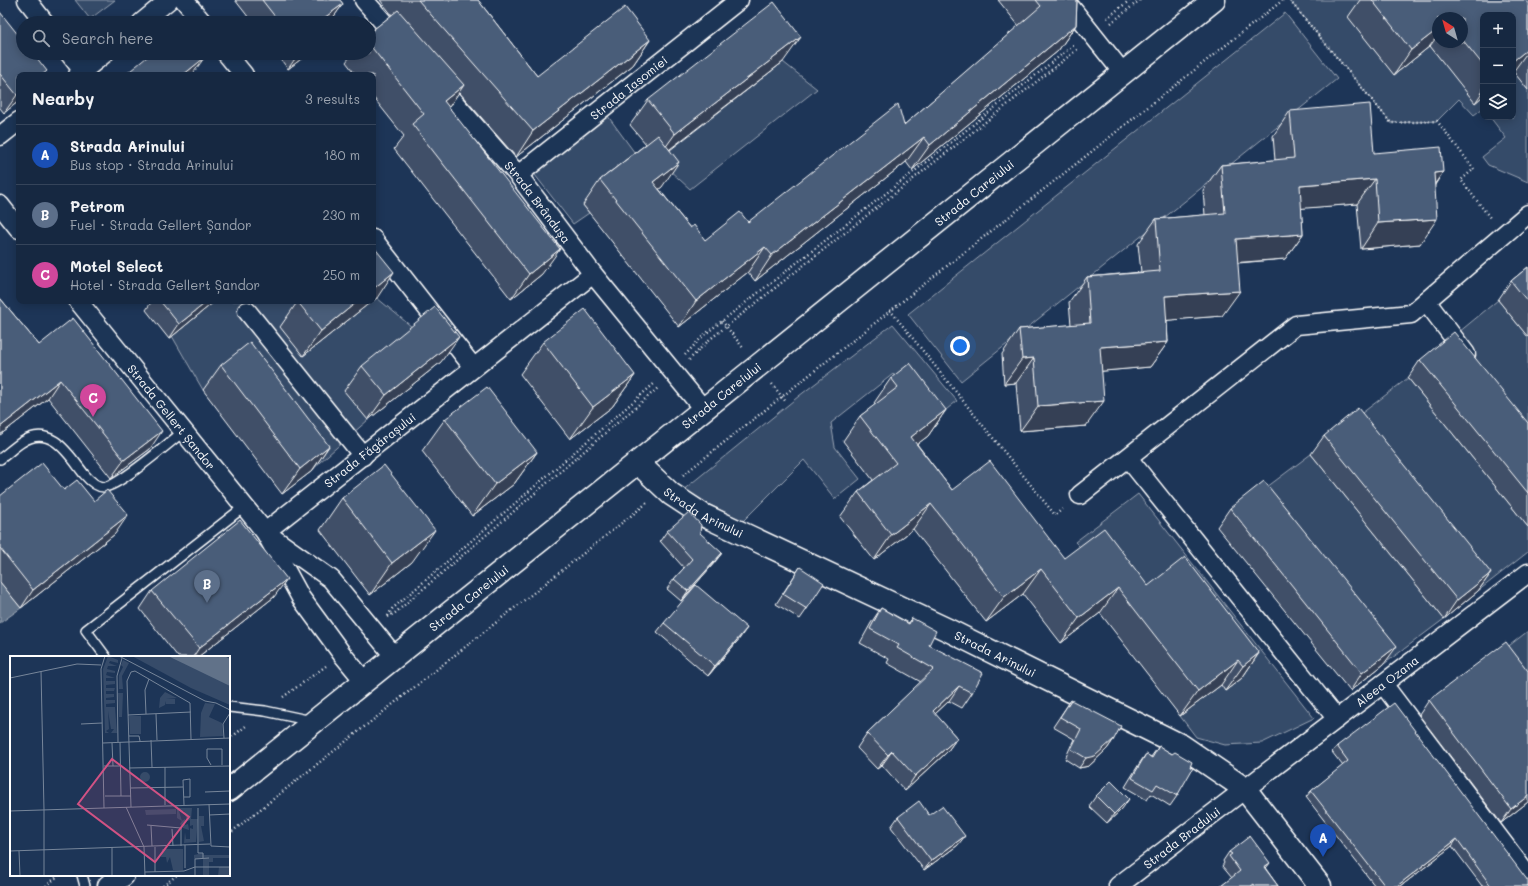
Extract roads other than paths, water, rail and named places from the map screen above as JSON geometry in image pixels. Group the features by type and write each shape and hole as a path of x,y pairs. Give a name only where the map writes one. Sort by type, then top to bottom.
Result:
{"main road":[{"name":"Strada Careiului","path":"230,789 1214,0"},
{"name":"Strada Arinului","path":"638,463 671,494 703,515 948,630 1182,746 1246,789 1320,886"},
{"path":"109,886 122,876"}],"street":[{"path":"27,0 40,16"},
{"path":"150,16 169,0"},
{"path":"184,0 197,16"},
{"path":"364,0 410,52"},
{"name":"Strada Iasomiei","path":"518,175 739,0"},
{"path":"1065,0 1123,73"},
{"path":"73,60 79,72"},
{"path":"81,72 96,60"},
{"path":"232,60 242,72"},
{"name":"Strada Brândușa","path":"426,70 518,175 593,274 704,410"},
{"path":"0,136 16,123"},
{"path":"0,205 16,225"},
{"path":"1080,495 1296,325 1411,314 1528,214"},
{"path":"376,243 474,367"},
{"name":"Strada Făgărașului","path":"266,532 593,274"},
{"path":"1426,301 1476,366"},
{"name":"Strada Gellert Șandor","path":"80,304 266,532 301,598 364,682"},
{"path":"247,311 363,456"},
{"path":"1128,458 1337,719"},
{"name":"Strada Gellert Șandor","path":"266,532 331,579 395,657"},
{"name":"Aleea Ozana","path":"1246,789 1528,573"},
{"path":"1383,684 1528,876"},
{"name":"Strada Bradului","path":"1118,886 1246,789"}],"lane":[{"path":"0,459 23,441 38,436 51,438 60,444 90,481 103,487 117,483 184,431"},
{"path":"105,656 86,630 245,506"},
{"path":"230,708 265,711 315,722"},
{"path":"82,876 85,886"}],"place":[{"name":"Motel Select","path":"93,417"},
{"name":"Petrom","path":"207,603"},
{"name":"Strada Arinului","path":"1323,857"}]}
